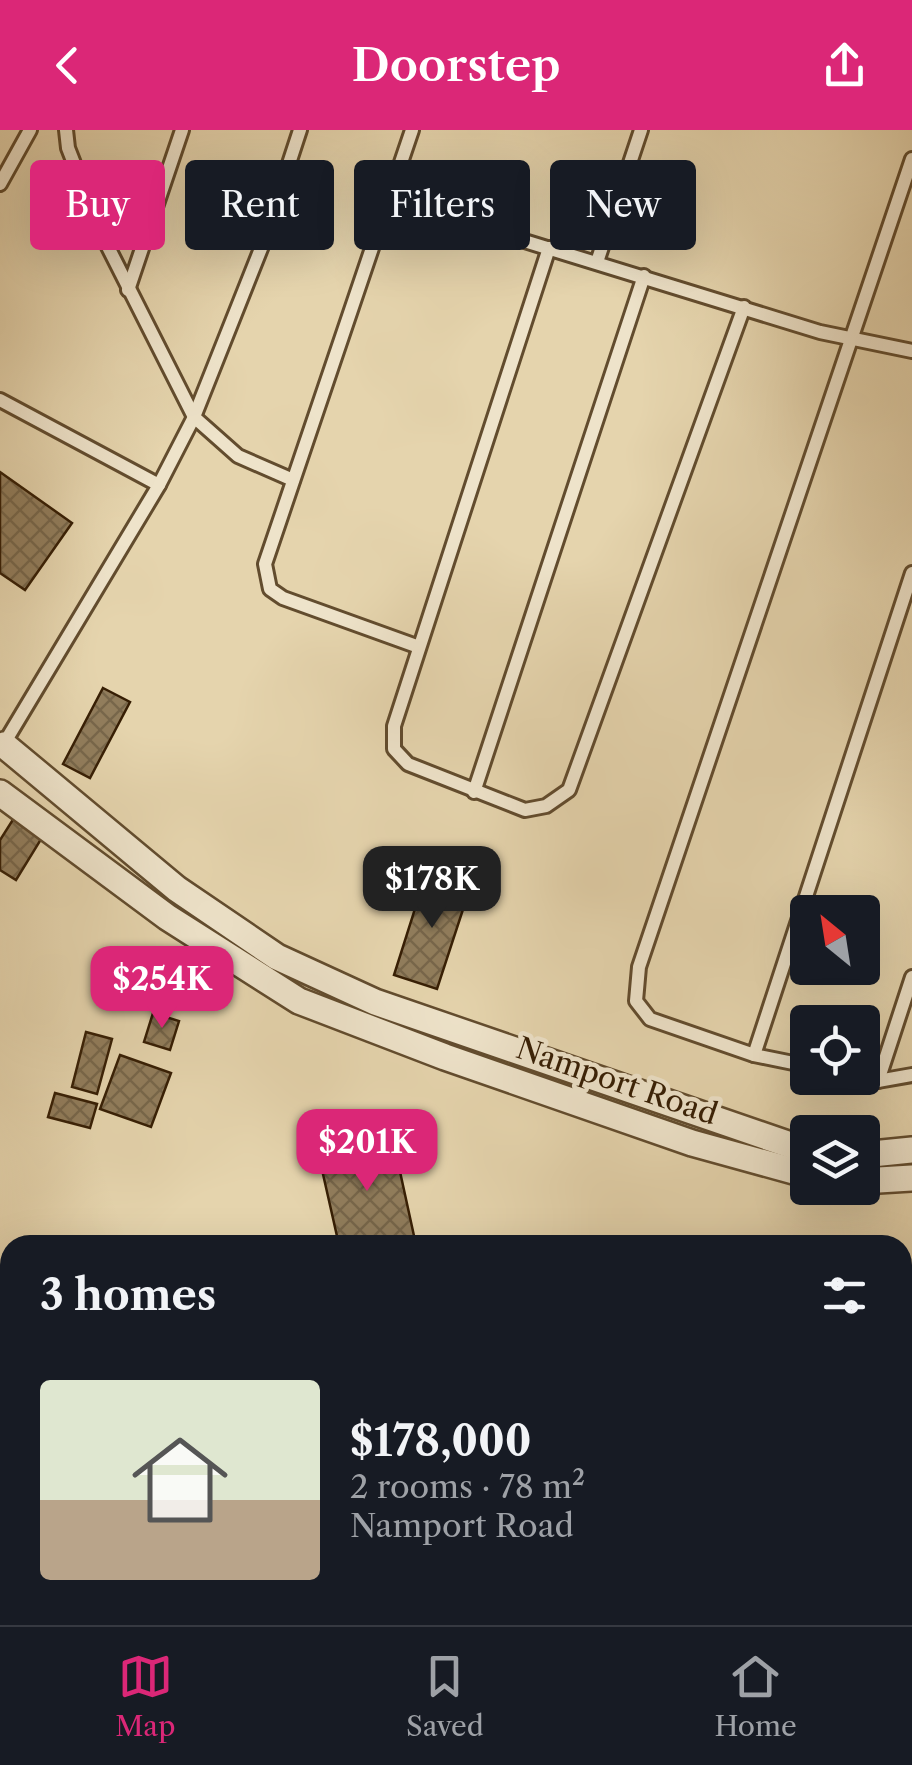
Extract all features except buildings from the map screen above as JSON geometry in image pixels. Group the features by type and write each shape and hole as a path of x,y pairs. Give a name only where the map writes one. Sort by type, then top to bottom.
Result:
{"street":[{"path":"2,748 177,889 277,957 375,1002 790,1145"},
{"name":"Namport Road","path":"0,793 167,917 299,1000 445,1057 692,1143 790,1170"},
{"path":"880,1153 912,1150"},
{"path":"880,1180 912,1178"}],"lane":[{"path":"0,184 30,130"},
{"path":"66,130 68,148 128,290 194,417 238,456 294,480"},
{"path":"128,290 182,130"},
{"path":"2,748 159,485 194,417 262,246 300,130"},
{"path":"402,160 412,130"},
{"path":"597,262 640,130"},
{"path":"790,1062 754,1055 650,1020 636,1001 640,967 912,159"},
{"path":"530,242 820,332 912,351"},
{"path":"549,248 394,726 394,749 408,764 525,810 546,806 569,790 744,307"},
{"path":"371,250 265,564 270,589 283,598 419,647"},
{"path":"474,792 644,276"},
{"path":"0,400 159,485"},
{"path":"754,1055 912,573"},
{"path":"880,1075 912,977"},
{"path":"880,1081 912,1075"}]}
